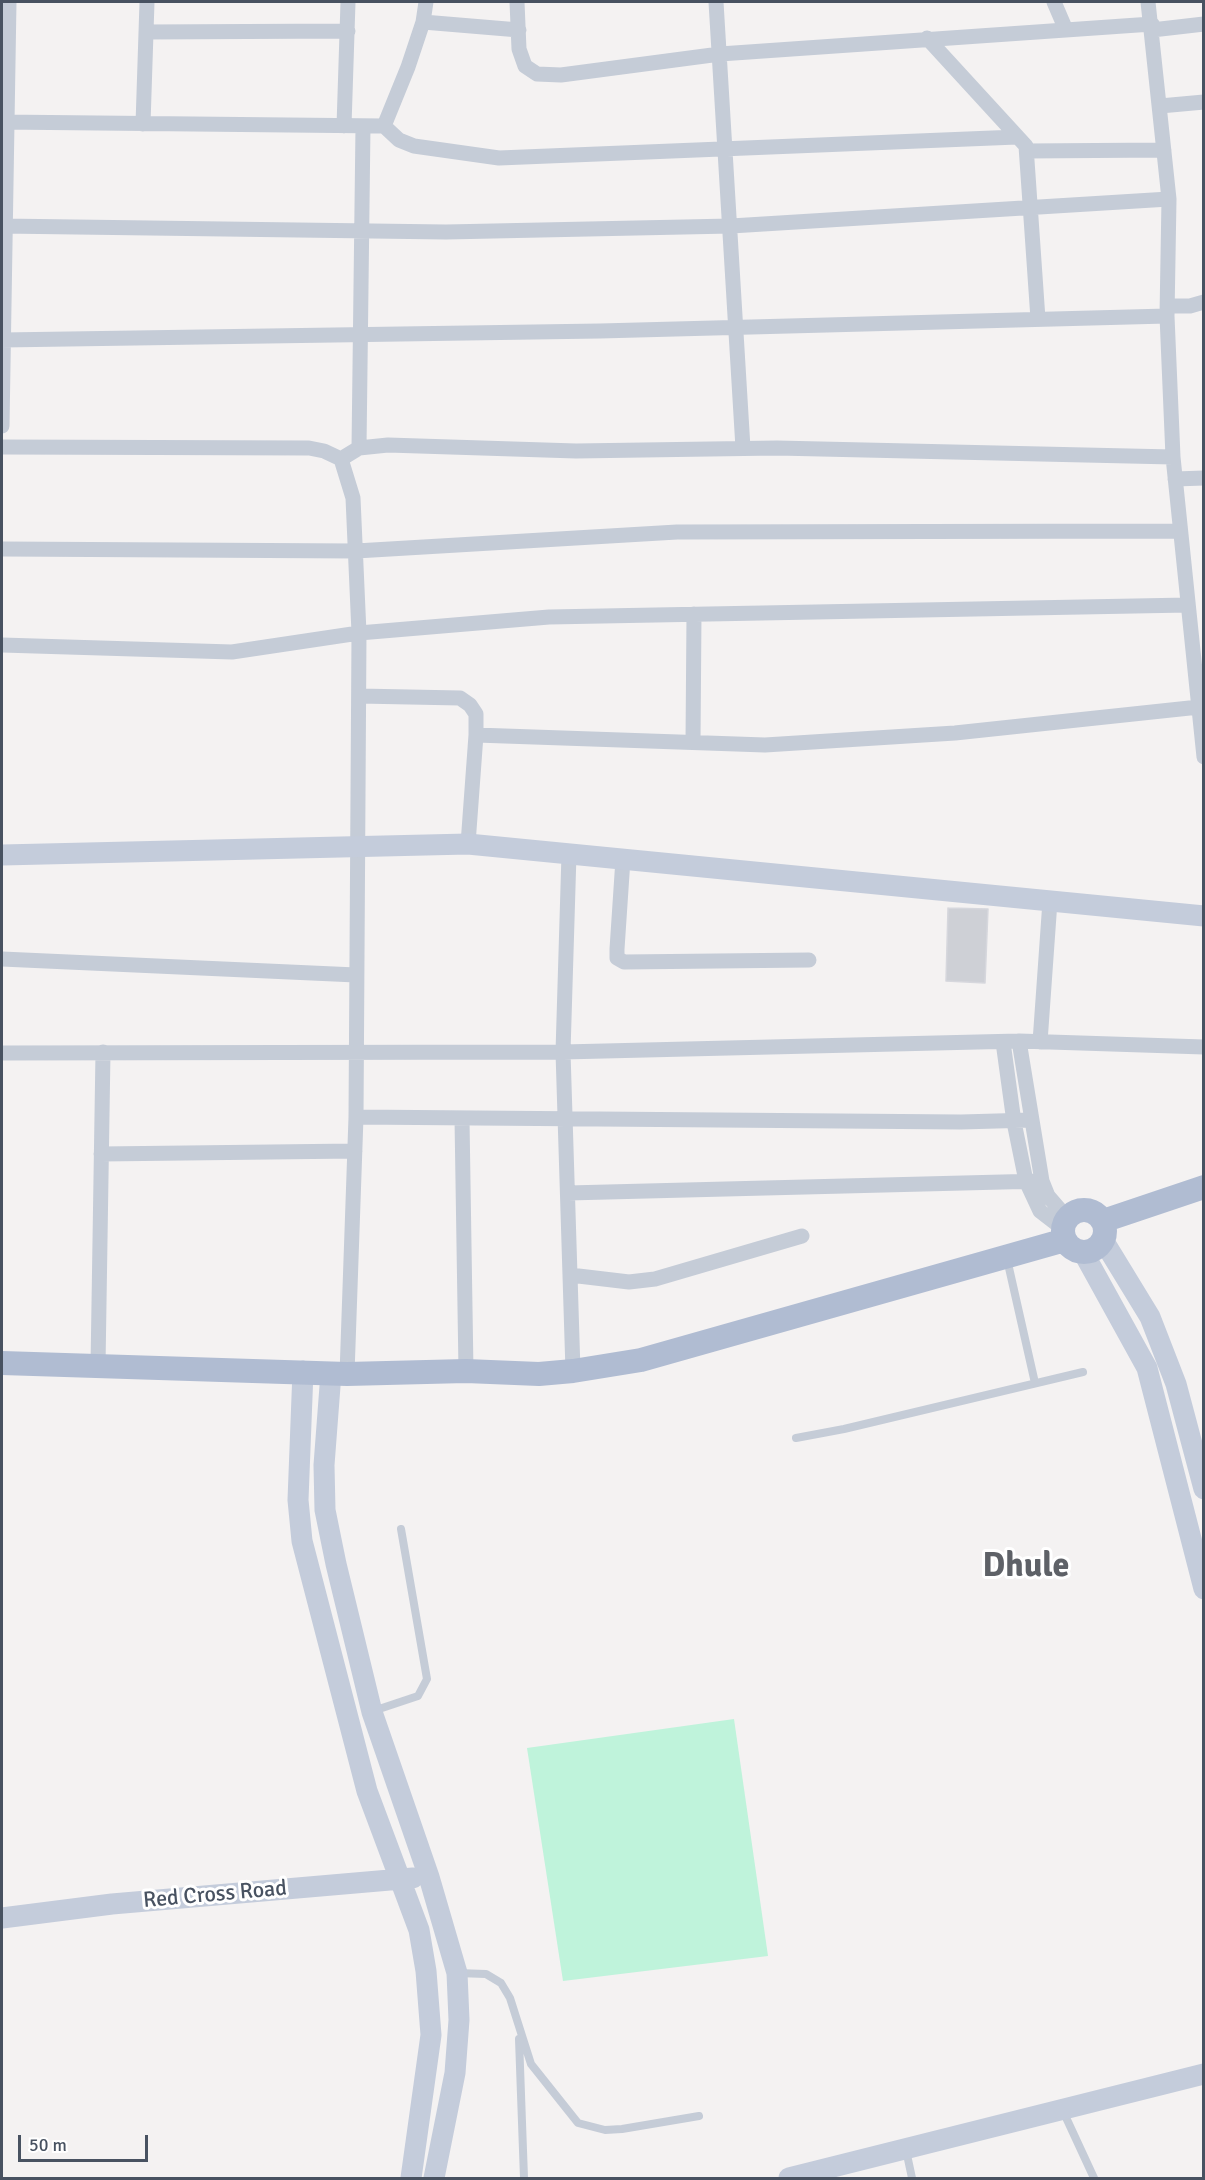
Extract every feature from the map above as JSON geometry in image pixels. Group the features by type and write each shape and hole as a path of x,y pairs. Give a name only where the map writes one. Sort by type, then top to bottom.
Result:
{"main road":[{"path":"2,1363 339,1373 466,1371 539,1374 573,1371 641,1360 1006,1258 1080,1233 1203,1186"}],"street":[{"path":"2,426 4,122 9,2"},
{"path":"143,124 147,2"},
{"path":"344,126 348,2"},
{"path":"384,126 423,22 426,2"},
{"path":"517,2 519,49 525,66 537,74 561,75 720,54 927,38 1203,24"},
{"path":"716,2 743,448"},
{"path":"1054,2 1066,30"},
{"path":"1148,2 1169,199 1168,311 1173,456 1203,757"},
{"path":"423,22 519,30"},
{"path":"146,32 348,31"},
{"path":"927,38 1017,136 1027,152 1038,319"},
{"path":"1160,106 1203,102"},
{"path":"4,122 384,126 399,140 414,147 499,158 1017,136"},
{"path":"359,448 363,126"},
{"path":"1027,152 1164,150"},
{"path":"3,226 446,232 731,226 1169,199"},
{"path":"2,340 736,328 1038,319 1168,311 1203,302"},
{"path":"341,459 359,448 388,445 576,451 743,448 1173,456"},
{"path":"2,447 309,448 324,451 341,459 353,498 359,633 356,1117 339,1373 324,1465 325,1510 372,1712 429,1876 457,1973 459,2020 455,2073 434,2178"},
{"path":"1175,479 1203,478"},
{"path":"2,549 356,551 677,532 1180,531"},
{"path":"2,645 232,652 359,633 549,616 1188,605"},
{"path":"693,742 694,614"},
{"path":"359,696 460,698 470,705 476,714 476,735 468,844"},
{"path":"476,735 765,745 891,738 1199,707"},
{"path":"2,855 468,844 1203,916"},
{"path":"569,854 563,1052 573,1371"},
{"path":"623,859 617,958 624,962 809,960"},
{"path":"1040,1042 1050,901"},
{"path":"2,959 356,975"},
{"path":"1011,1041 1032,1120 1042,1181 1048,1196 1150,1317 1176,1384 1203,1489"},
{"path":"1011,1041 1014,1122 1026,1181 1040,1211 1080,1233 1147,1368 1203,1589"},
{"path":"2,1053 563,1052 1011,1041 1203,1047"},
{"path":"98,1366 103,1052"},
{"path":"356,1117 1014,1122 1032,1120"},
{"path":"462,1119 466,1371"},
{"path":"101,1154 355,1151"},
{"path":"568,1193 1042,1181"},
{"path":"570,1275 629,1282 655,1279 802,1236"},
{"path":"303,1371 298,1500 302,1541 367,1791 402,1879 419,1930 426,1971 430,2035 411,2178"},
{"name":"Red Cross Road","path":"2,1918 112,1904 429,1876"},
{"path":"789,2178 1203,2074"}],"lane":[{"path":"1006,1258 1035,1383"},
{"path":"796,1438 844,1430 1083,1372"},
{"path":"372,1712 418,1696 427,1679 401,1529"},
{"path":"457,1973 486,1974 501,1983 510,1998 531,2064 578,2123 614,2130 699,2116"},
{"path":"518,2028 524,2178"},
{"path":"1062,2110 1094,2178"},
{"path":"906,2149 912,2178"}],"green space":[{"path":"734,1719 768,1956 563,1981 527,1748"}],"building":[{"path":"948,908 988,909 985,983 946,981"}],"district":[{"name":"Dhule","path":"1026,1567"}]}
